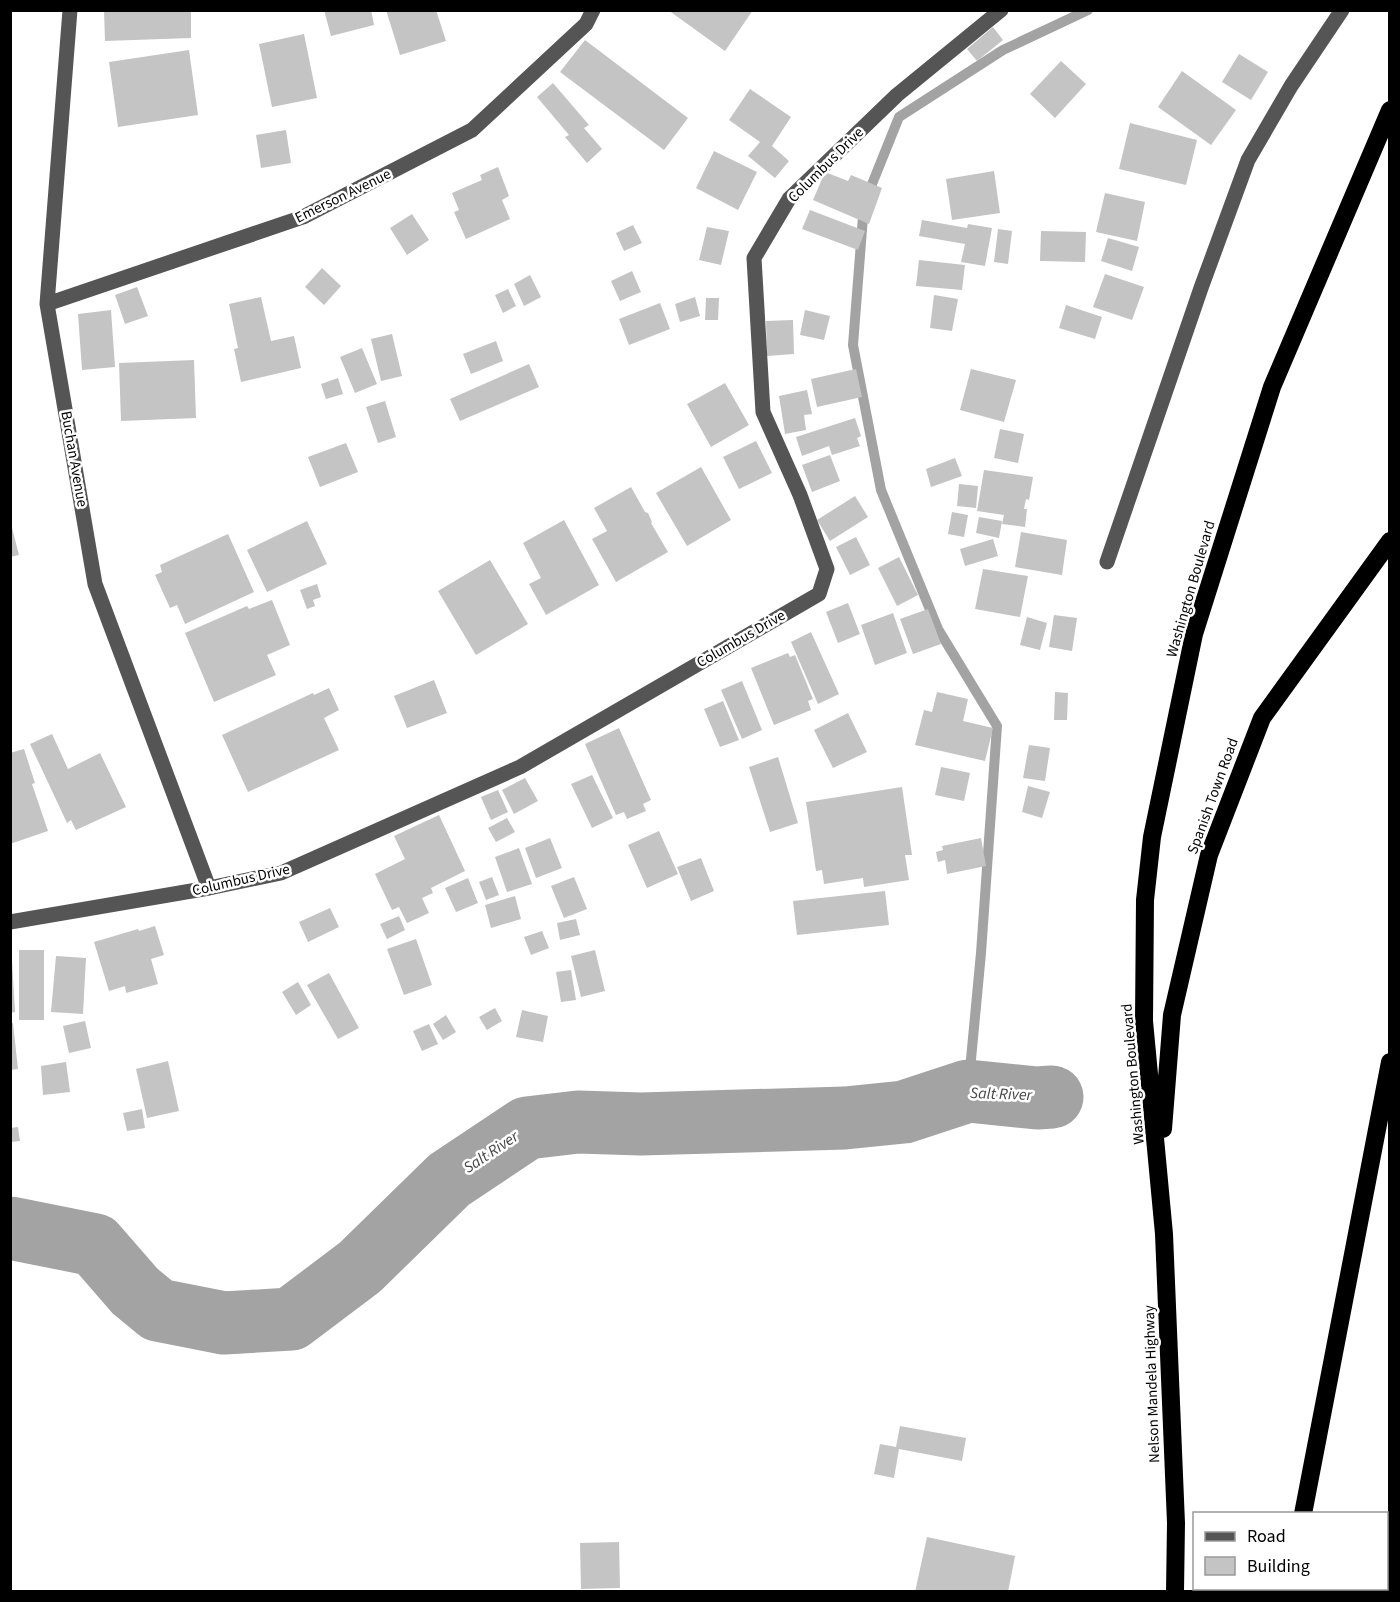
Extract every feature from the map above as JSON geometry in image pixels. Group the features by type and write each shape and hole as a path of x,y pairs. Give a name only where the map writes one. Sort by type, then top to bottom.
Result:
{"highway":[{"name":"Washington Boulevard","path":"1160,1175 1144,1021 1145,900 1152,837 1194,634 1272,387 1389,110"},
{"name":"Spanish Town Road","path":"1160,1175 1172,1015 1209,855 1262,718 1389,541"},
{"path":"1303,1512 1389,1062"},
{"path":"1374,1143 1389,1099"},
{"name":"Nelson Mandela Highway","path":"1160,1175 1176,1523 1175,1592"}],"street":[{"name":"Buchan Avenue","path":"70,10 47,304 95,584 209,888"},
{"name":"Emerson Avenue","path":"47,304 303,218 472,130 586,24 592,10"},
{"name":"Columbus Drive","path":"10,922 209,888 281,873 520,767 819,594 827,569 800,495 763,412 754,258 789,199 897,95 1001,10"},
{"path":"1107,562 1201,288 1248,160 1291,86 1342,10"}],"building":[{"path":"104,10 191,10 191,38 105,41"},
{"path":"324,10 371,10 374,25 331,36"},
{"path":"386,10 436,10 446,41 400,55"},
{"path":"668,10 753,10 725,51"},
{"path":"993,27 1003,40 977,61 967,49"},
{"path":"304,34 317,98 272,107 259,44"},
{"path":"585,40 688,118 664,150 560,72"},
{"path":"189,50 198,115 118,127 109,62"},
{"path":"1239,54 1268,72 1251,100 1222,82"},
{"path":"1061,61 1086,84 1055,118 1030,94"},
{"path":"1182,71 1236,110 1211,145 1158,107"},
{"path":"553,83 589,125 584,128 602,149 587,163 565,137 569,135 537,97"},
{"path":"750,89 791,117 772,146 789,161 775,178 748,156 760,142 729,120"},
{"path":"1130,123 1197,140 1186,185 1119,169"},
{"path":"286,130 291,163 261,168 256,135"},
{"path":"714,151 757,172 738,210 696,188"},
{"path":"498,167 509,196 502,200 510,219 466,239 454,212 459,210 452,193 482,180 480,175"},
{"path":"994,171 1000,213 952,220 946,179"},
{"path":"825,172 848,181 851,175 882,188 869,224 813,200"},
{"path":"1105,193 1145,202 1137,241 1096,232"},
{"path":"810,210 865,231 858,250 802,229"},
{"path":"412,214 429,240 407,255 390,228"},
{"path":"922,220 967,228 968,224 992,228 985,266 961,262 965,244 919,236"},
{"path":"633,225 642,243 624,251 616,233"},
{"path":"707,227 729,231 721,265 699,260"},
{"path":"998,229 1012,231 1008,264 994,262"},
{"path":"1041,231 1086,232 1085,262 1040,261"},
{"path":"1108,238 1139,247 1132,271 1101,261"},
{"path":"919,260 965,265 962,290 916,286"},
{"path":"322,268 341,286 324,305 305,287"},
{"path":"632,271 641,292 620,301 611,281"},
{"path":"1105,274 1144,287 1132,320 1093,307"},
{"path":"530,275 541,297 524,306 514,284"},
{"path":"137,287 148,316 125,324 115,295"},
{"path":"508,289 516,306 503,313 495,295"},
{"path":"934,295 958,299 952,331 930,328"},
{"path":"261,297 271,341 294,336 301,368 241,382 234,349 238,348 229,304"},
{"path":"695,297 700,316 680,322 675,304"},
{"path":"706,298 719,298 718,320 705,320"},
{"path":"660,303 670,329 629,345 619,319"},
{"path":"1066,305 1102,317 1095,339 1059,328"},
{"path":"111,310 115,367 82,370 78,314"},
{"path":"805,310 830,316 824,340 800,335"},
{"path":"793,320 794,354 767,356 766,321"},
{"path":"392,334 402,376 381,381 371,339"},
{"path":"496,341 503,361 471,374 463,354"},
{"path":"362,348 377,384 355,393 340,357"},
{"path":"194,360 196,418 121,421 119,363"},
{"path":"529,364 539,387 460,421 450,399"},
{"path":"856,369 862,397 817,407 811,379"},
{"path":"971,369 1016,380 1004,422 960,410"},
{"path":"338,378 343,394 326,399 321,384"},
{"path":"725,383 749,425 711,447 687,404"},
{"path":"807,390 812,414 804,415 806,430 785,434 779,396"},
{"path":"385,401 396,437 378,443 366,407"},
{"path":"855,418 861,436 857,438 860,446 832,455 829,446 802,456 796,437"},
{"path":"1000,429 1024,434 1018,463 994,458"},
{"path":"756,441 772,473 739,489 723,457"},
{"path":"346,443 358,472 320,487 308,457"},
{"path":"830,455 840,481 812,492 802,465"},
{"path":"955,458 962,476 931,487 926,469"},
{"path":"701,467 731,520 687,546 656,493"},
{"path":"984,470 1033,477 1029,500 1026,499 1024,509 1027,509 1025,527 1002,524 1004,515 977,511"},
{"path":"959,484 978,486 976,508 957,506"},
{"path":"631,487 645,512 648,513 651,523 668,552 616,582 592,539 607,531 594,508"},
{"path":"855,496 868,517 830,541 817,520"},
{"path":"952,512 968,515 964,537 948,534"},
{"path":"979,517 1002,521 999,538 976,533"},
{"path":"10,520 19,555 10,557"},
{"path":"564,520 599,585 546,615 529,584 541,578 523,543"},
{"path":"307,521 327,564 267,592 247,550"},
{"path":"1021,532 1067,540 1062,575 1015,567"},
{"path":"228,534 254,592 185,624 177,605 170,608 155,575 162,572 160,565"},
{"path":"856,537 870,565 850,575 836,547"},
{"path":"993,539 998,556 965,566 960,549"},
{"path":"899,557 918,595 897,606 878,568"},
{"path":"490,560 528,624 476,655 438,591"},
{"path":"983,569 1028,576 1020,617 975,609"},
{"path":"317,584 321,597 313,600 315,606 307,609 300,590"},
{"path":"272,600 290,645 267,655 276,675 214,702 185,633 247,606 249,609"},
{"path":"848,603 860,634 838,643 826,612"},
{"path":"928,609 941,644 913,654 900,619"},
{"path":"893,613 907,653 875,665 861,625"},
{"path":"1054,615 1077,618 1072,651 1049,647"},
{"path":"1027,617 1047,623 1040,650 1020,645"},
{"path":"811,632 839,694 818,704 791,642"},
{"path":"788,653 790,657 795,655 813,699 808,701 811,710 774,725 751,668"},
{"path":"434,680 447,713 407,728 394,696"},
{"path":"742,681 762,730 742,739 721,690"},
{"path":"329,688 339,710 324,718 339,750 248,792 222,735 313,693 314,695"},
{"path":"937,692 968,699 963,721 993,728 985,761 915,745 924,710 932,712"},
{"path":"1055,692 1068,693 1067,720 1054,720"},
{"path":"723,701 739,740 720,747 704,709"},
{"path":"848,713 867,752 833,768 814,730"},
{"path":"619,728 651,800 643,804 646,811 627,819 624,812 616,815 585,744"},
{"path":"52,734 68,769 100,753 126,807 76,830 71,820 67,823 30,744"},
{"path":"1029,745 1050,748 1045,781 1023,778"},
{"path":"24,749 35,783 32,784 48,831 10,844 10,753"},
{"path":"778,757 798,823 770,832 749,767"},
{"path":"941,767 970,773 964,801 935,795"},
{"path":"592,775 613,818 592,828 571,784"},
{"path":"525,778 538,801 514,814 502,790"},
{"path":"1028,786 1050,792 1042,818 1022,812"},
{"path":"902,787 912,855 905,855 909,880 864,887 863,878 824,884 822,870 816,871 806,802"},
{"path":"498,790 508,812 491,820 481,797"},
{"path":"439,815 465,871 431,888 433,893 422,898 429,913 407,923 399,907 392,910 375,874 405,859 394,836"},
{"path":"507,818 515,832 496,842 488,828"},
{"path":"659,831 678,874 647,888 628,845"},
{"path":"550,838 562,868 536,878 525,848"},
{"path":"981,838 986,866 947,874 945,860 938,862 936,852 943,850 942,846"},
{"path":"519,848 532,884 507,892 495,857"},
{"path":"701,858 714,891 691,901 677,867"},
{"path":"492,877 499,895 486,900 479,882"},
{"path":"574,877 587,909 564,918 551,886"},
{"path":"468,878 478,903 456,912 445,888"},
{"path":"885,891 889,925 797,935 793,901"},
{"path":"515,896 521,919 491,928 485,905"},
{"path":"330,908 339,927 308,942 299,922"},
{"path":"399,916 405,930 387,939 380,924"},
{"path":"576,919 580,935 560,940 557,923"},
{"path":"155,926 164,955 151,959 158,984 126,993 125,986 109,991 94,942"},
{"path":"542,931 549,948 531,955 524,937"},
{"path":"416,939 432,985 404,995 387,949"},
{"path":"19,950 44,950 44,1020 19,1020"},
{"path":"595,950 605,991 581,997 571,956"},
{"path":"56,956 86,958 83,1014 51,1012"},
{"path":"10,960 12,960 15,1012 10,1013"},
{"path":"571,970 576,1000 561,1002 556,972"},
{"path":"329,973 359,1028 338,1039 307,985"},
{"path":"298,982 311,1005 296,1015 282,992"},
{"path":"495,1008 502,1021 487,1030 479,1017"},
{"path":"522,1010 548,1016 543,1042 516,1037"},
{"path":"446,1015 456,1032 443,1040 433,1024"},
{"path":"85,1021 91,1048 69,1053 63,1026"},
{"path":"10,1023 13,1023 18,1069 10,1070"},
{"path":"429,1024 438,1044 422,1051 413,1031"},
{"path":"168,1061 179,1111 147,1118 136,1069"},
{"path":"66,1062 70,1092 43,1095 41,1066"},
{"path":"142,1109 145,1128 127,1131 123,1113"},
{"path":"18,1127 20,1141 10,1142 10,1128"},
{"path":"900,1426 966,1438 962,1461 899,1449 894,1478 874,1474 880,1444 896,1447"},
{"path":"927,1537 1015,1556 1008,1592 915,1592"},
{"path":"619,1542 620,1588 581,1589 580,1543"}],"waterway":[{"path":"968,1091 981,953 997,726 938,629 881,490 853,345 864,204 899,117 1003,50 1088,10"},
{"name":"Salt River","path":"10,1228 95,1245 135,1291 158,1310 224,1323 291,1319 360,1267 449,1180 527,1128 578,1122 641,1124 845,1118 904,1112 968,1091 1037,1098 1052,1097"}]}
